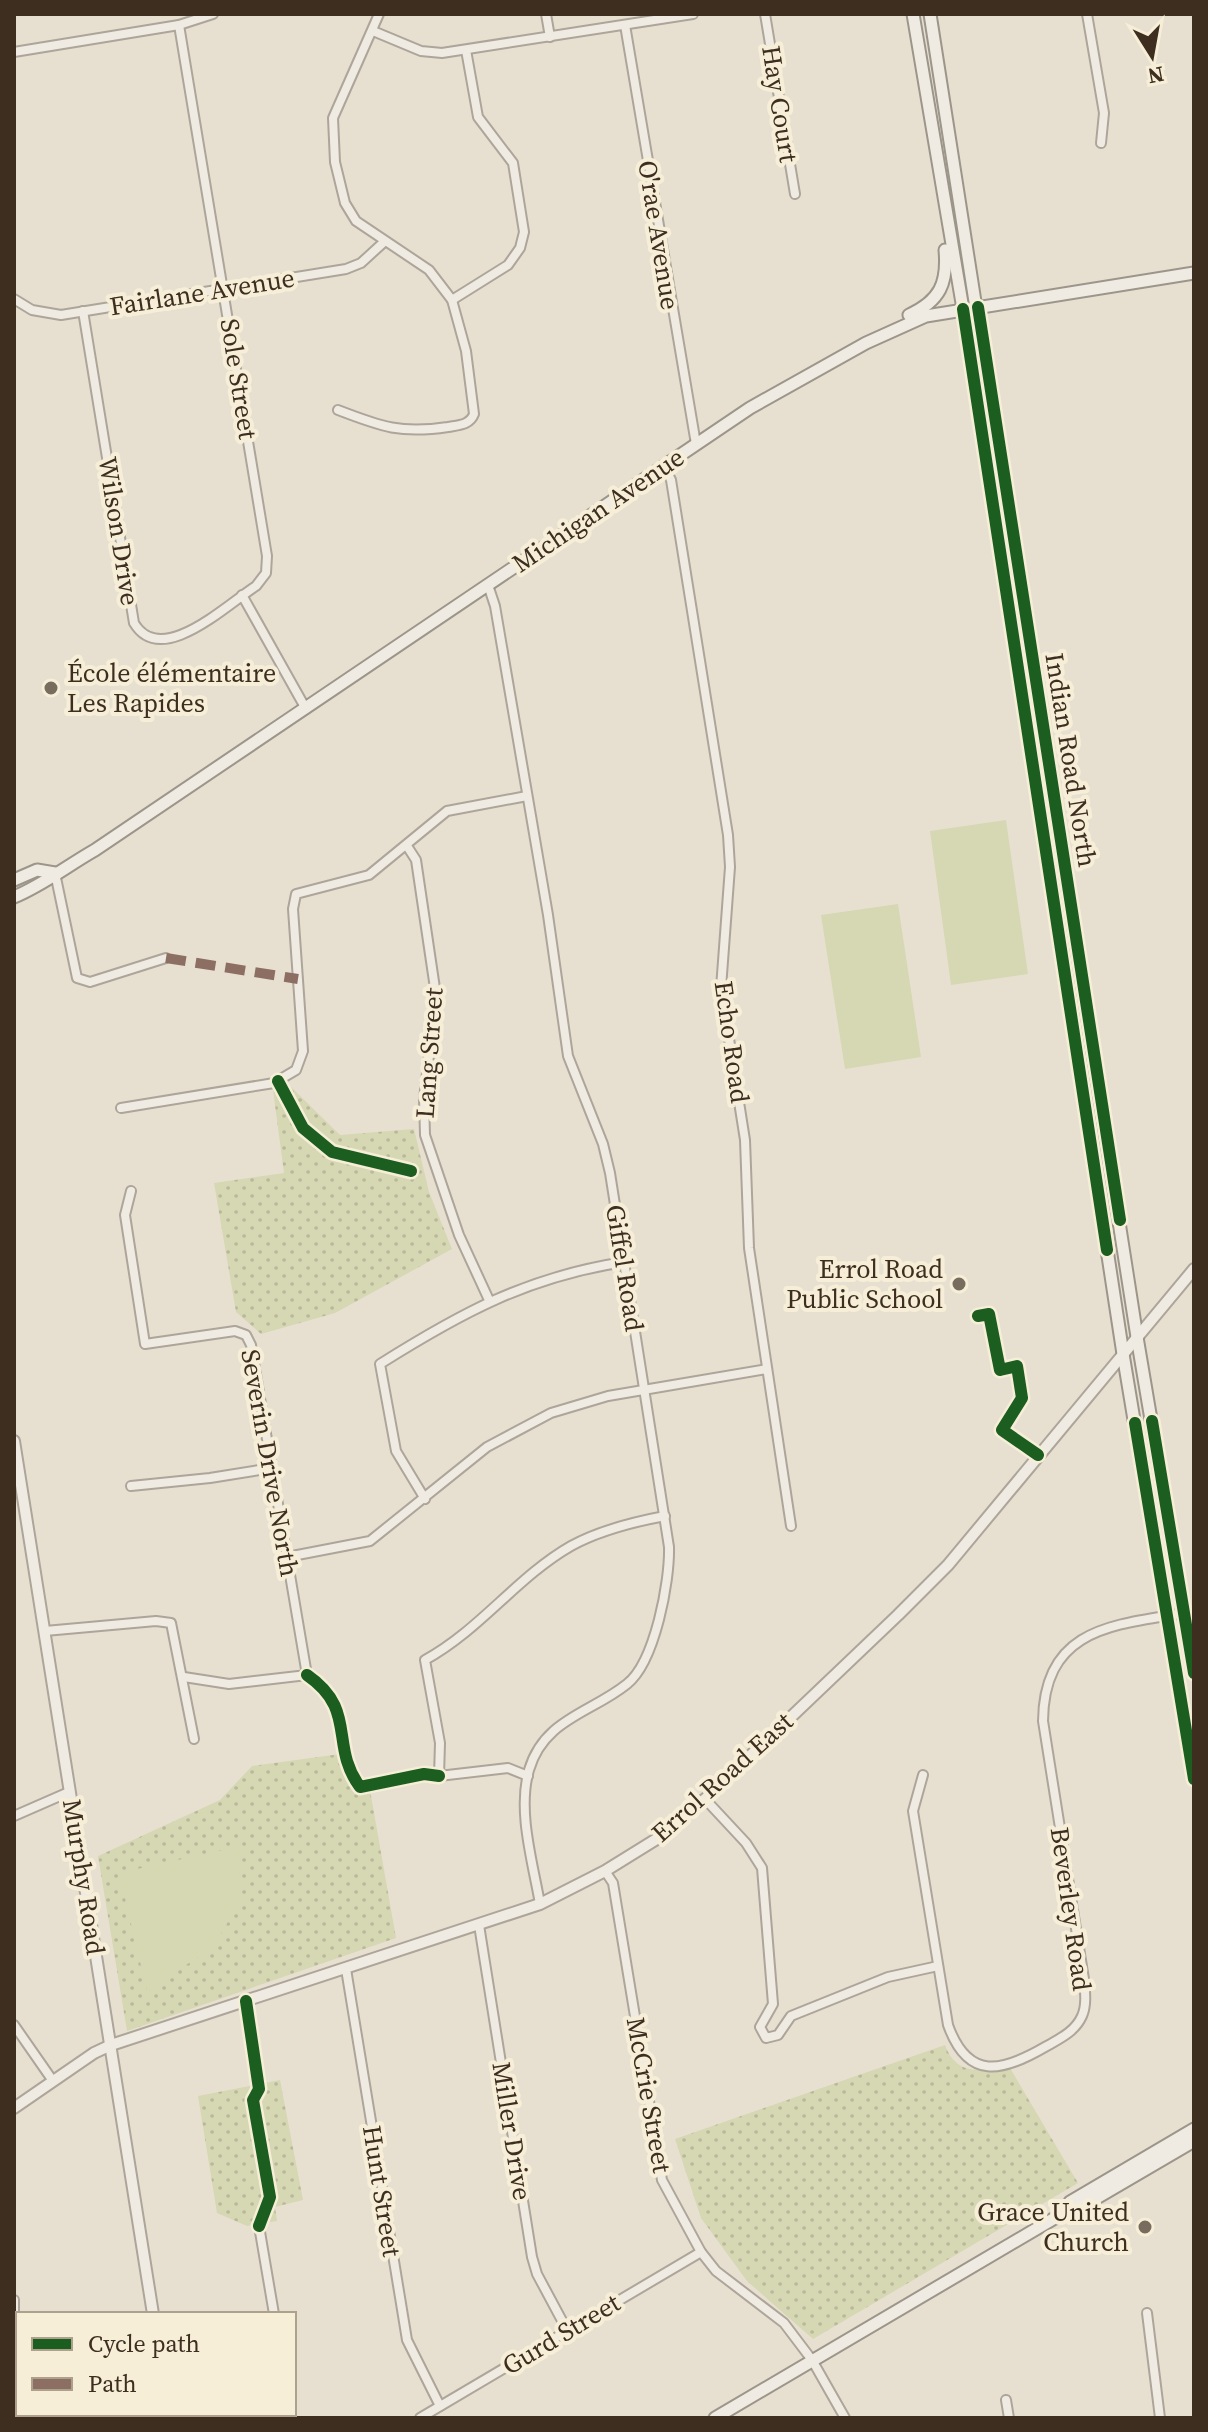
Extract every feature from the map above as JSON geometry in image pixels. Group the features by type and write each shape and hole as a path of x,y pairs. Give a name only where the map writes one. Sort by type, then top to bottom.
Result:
{"main road":[{"name":"Indian Road North","path":"913,14 963,309 1123,1354 1194,1779"},
{"name":"Indian Road North","path":"930,14 1137,1337 1194,1673"},
{"path":"866,343 885,326 918,311 937,297 947,276 946,217"},
{"name":"Michigan Avenue","path":"14,897 43,885 55,873 95,850 306,709 750,408 866,343 921,317 1194,273"},
{"name":"Michigan Avenue","path":"14,880 37,870 55,873"},
{"path":"1065,2212 1070,2202 1194,2129"},
{"path":"715,2418 1065,2212 1076,2210 1194,2141"}],"street":[{"path":"14,52 179,25 213,14"},
{"path":"338,410 389,430 407,432 463,424 474,414 466,351 452,300 423,265 356,221 345,203 335,162 333,118 379,14"},
{"path":"546,14 550,37"},
{"path":"373,31 421,51 466,50 693,14"},
{"name":"Hay Court","path":"765,14 795,194"},
{"path":"1087,14 1104,113 1101,143"},
{"name":"Sole Street","path":"179,25 267,556 263,580 242,595"},
{"name":"O'rae Avenue","path":"625,25 696,444"},
{"path":"452,300 508,265 520,248 524,232 516,173 508,156 478,117 466,50"},
{"name":"Fairlane Avenue","path":"14,299 44,313 61,315 346,269 361,263 384,242"},
{"name":"Wilson Drive","path":"83,311 134,623 141,635 150,640 174,639 242,595"},
{"name":"Echo Road","path":"664,466 671,480 728,835 730,867 721,988 745,1140 749,1248 791,1526"},
{"name":"Giffel Road","path":"488,585 495,606 548,915 568,1056 603,1144 665,1516 670,1577 643,1664 627,1684 555,1727 540,1747 528,1776 526,1811 540,1904"},
{"path":"242,595 306,709"},
{"path":"121,1108 274,1083 296,1070 303,1051 293,909 296,894 369,875 447,811 527,796"},
{"name":"Lang Street","path":"407,846 416,860 436,995 424,1099 425,1135 459,1235 489,1300"},
{"path":"55,873 77,978 90,982 166,958"},
{"name":"Severin Drive North","path":"131,1191 125,1215 145,1344 230,1331 246,1335 254,1353 307,1675 229,1684 184,1677"},
{"path":"425,1499 396,1451 380,1364 430,1331 489,1300 554,1277 624,1262"},
{"name":"Errol Road East","path":"14,2108 111,2045 540,1904 605,1871 655,1840 705,1799 948,1565 1194,1269"},
{"path":"287,1557 370,1541 487,1447 535,1419 588,1400 767,1369"},
{"name":"Murphy Road","path":"14,1441 153,2312"},
{"path":"131,1486 272,1468"},
{"path":"528,1776 508,1768 439,1776 440,1743 425,1660 451,1646 573,1545 608,1530 665,1516"},
{"name":"Beverley Road","path":"923,1775 913,1811 938,1966 954,2042 965,2057 980,2065 997,2068 1013,2065 1067,2034 1081,2018 1084,1979 1044,1732 1044,1698 1059,1663 1087,1635 1113,1624 1184,1613"},
{"path":"45,1631 156,1621 171,1623 194,1739"},
{"path":"14,1816 69,1792"},
{"path":"705,1799 754,1853 762,1868 773,2004 760,2027 766,2038 778,2035 791,2016 888,1977 938,1966"},
{"name":"McCrie Street","path":"605,1871 613,1883 662,2180 701,2252 733,2287 784,2323 812,2360 845,2418"},
{"name":"Miller Drive","path":"479,1925 532,2257 537,2274 567,2330"},
{"name":"Hunt Street","path":"346,1969 407,2340 440,2406"},
{"path":"14,2025 53,2081"},
{"path":"259,2226 274,2312"},
{"name":"Gurd Street","path":"420,2418 701,2252"},
{"path":"14,2300 14,2311"},
{"path":"1147,2313 1160,2418"},
{"path":"1006,2400 1009,2418"}],"green space":[{"path":"1006,820 1028,974 951,985 930,831"},
{"path":"898,904 921,1057 845,1069 821,915"},
{"path":"288,1084 340,1135 414,1129 429,1192 452,1249 335,1313 261,1334 236,1312 214,1183 284,1173 273,1090"},
{"path":"340,1754 370,1790 396,1938 127,2031 98,1856 220,1800 252,1766"},
{"path":"241,1846 238,1905 213,1947 147,1991 119,1873"},
{"path":"945,2045 950,2055 963,2067 979,2070 1010,2068 1078,2183 813,2339 747,2281 701,2218 675,2139"},
{"path":"280,2080 303,2200 275,2207 277,2221 247,2226 217,2213 198,2096"}],"marked path":[{"path":"166,958 298,979"}],"cycle path":[{"path":"978,307 1120,1220"},
{"path":"963,309 1107,1250"},
{"path":"278,1081 303,1128 332,1152 411,1171"},
{"path":"978,1316 989,1314 1000,1370 1017,1366 1022,1398 1002,1430 1038,1455"},
{"path":"1152,1421 1194,1673"},
{"path":"1135,1423 1194,1779"},
{"path":"307,1675 323,1688 332,1701 338,1715 346,1757 360,1787 424,1774 439,1776"},
{"path":"246,2001 259,2089 253,2100 270,2197 259,2226"}],"place":[{"name":"École élémentaire Les Rapides","path":"51,688"},
{"name":"Errol Road Public School","path":"959,1284"},
{"name":"Grace United Church","path":"1145,2227"}]}
